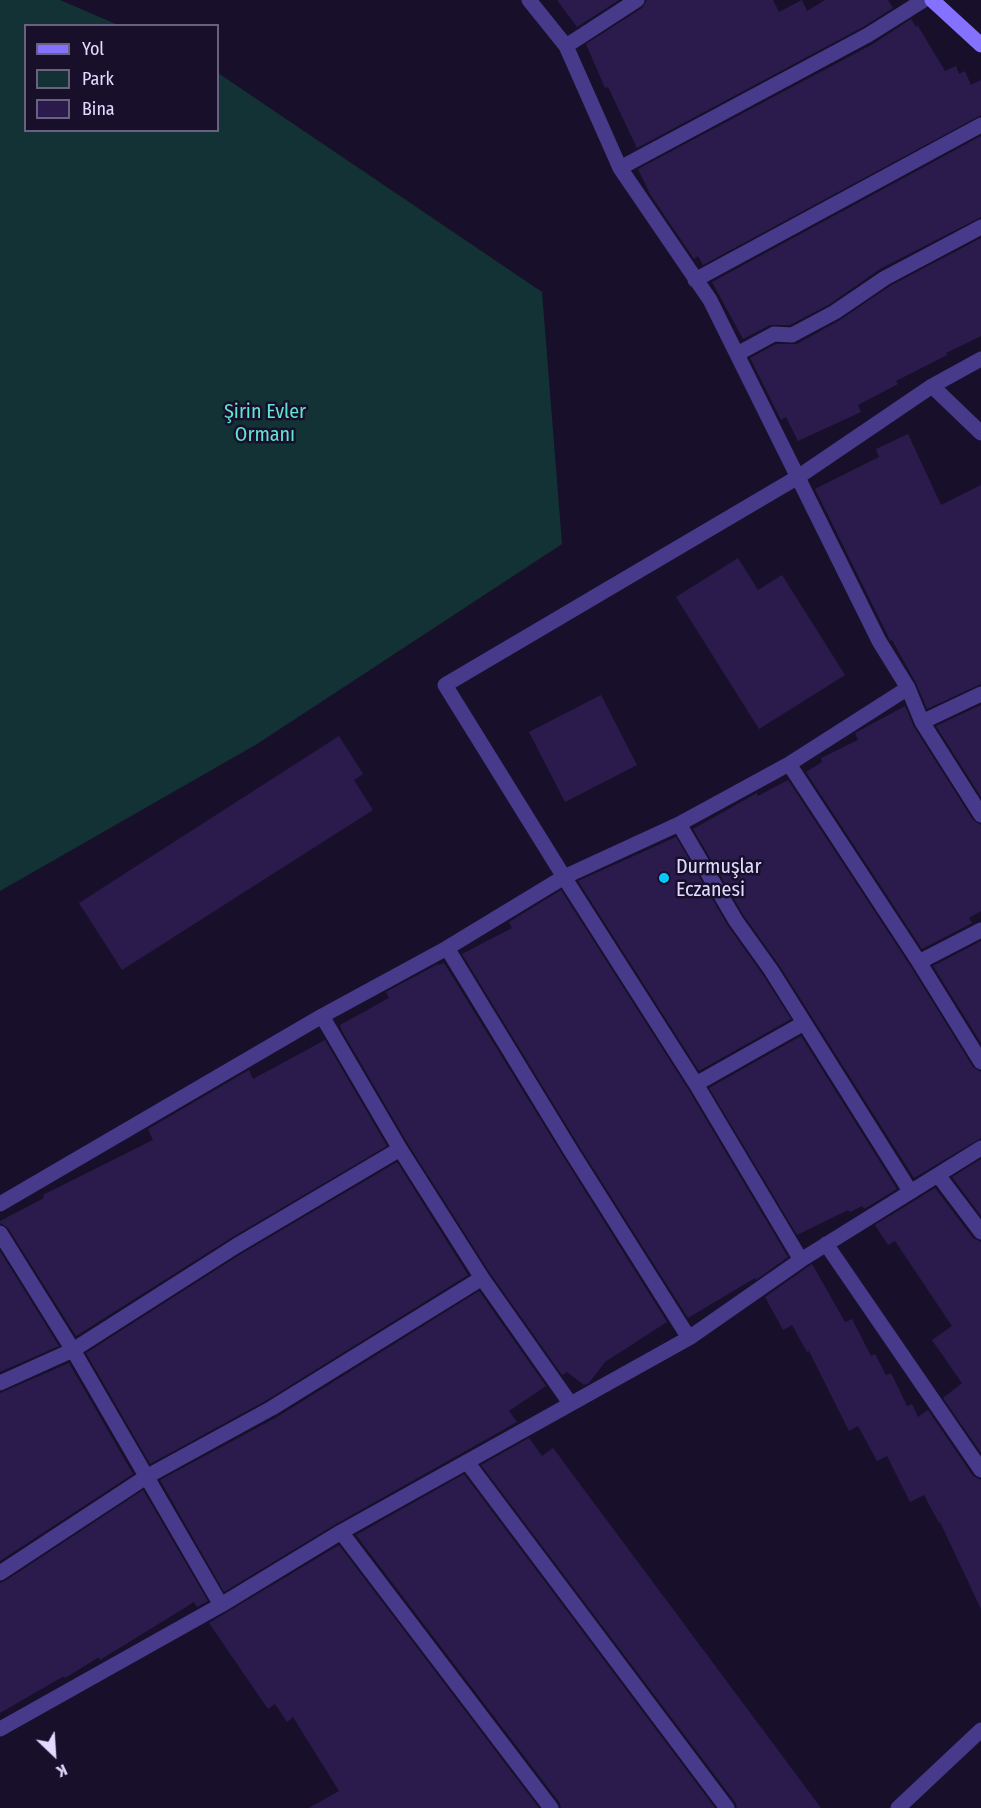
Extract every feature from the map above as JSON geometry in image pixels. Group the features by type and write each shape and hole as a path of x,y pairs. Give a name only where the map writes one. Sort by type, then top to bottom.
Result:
{"street":[{"path":"529,0 566,46 620,168 710,300 879,641 908,688 922,722 981,815"},
{"path":"566,46 637,0"},
{"path":"620,168 868,35 924,0"},
{"path":"932,0 981,45"},
{"path":"695,280 981,125"},
{"path":"737,354 774,334 792,335 835,312 885,278 981,227"},
{"path":"801,1260 696,1084 445,685 798,477 932,386 981,359"},
{"path":"932,386 981,434"},
{"path":"0,1204 322,1016 447,948 564,877 679,825 789,764 908,688"},
{"path":"922,722 981,694"},
{"path":"789,764 919,962 981,1062"},
{"path":"679,825 736,921 771,970 910,1191"},
{"path":"919,962 981,930"},
{"path":"447,948 577,1161 689,1338"},
{"path":"322,1016 400,1149 482,1278 570,1403"},
{"path":"696,1084 804,1023"},
{"path":"0,1729 221,1605 340,1532 689,1338 801,1260 981,1148"},
{"path":"0,1383 72,1350 236,1246 400,1149"},
{"path":"938,1175 981,1232"},
{"path":"0,1233 72,1350 221,1605"},
{"path":"826,1244 981,1470"},
{"path":"0,1573 146,1477 272,1408 482,1278"},
{"path":"467,1462 727,1808"},
{"path":"340,1532 551,1808"},
{"path":"898,1808 981,1730"}],"green space":[{"name":"Şirin Evler Ormanı","path":"0,0 60,0 116,24 24,24 24,132 219,132 219,74 542,292 562,544 257,744 0,891"}],"building":[{"path":"557,0 619,0 577,27"},
{"path":"647,0 773,0 779,12 802,0 807,11 825,0 888,0 893,8 863,27 637,148 608,87 605,88 586,44 642,8"},
{"path":"911,19 916,27 918,26 945,71 956,66 959,74 965,71 971,85 981,80 981,115 703,265 698,256 694,259 650,194 638,169 873,44"},
{"path":"981,136 981,217 880,269 830,304 790,325 770,325 743,339 712,282"},
{"path":"981,238 981,336 896,381 898,384 858,405 861,412 798,441 786,417 781,420 750,358 776,344 797,344 840,320 890,286"},
{"path":"908,434 941,505 981,485 981,684 927,709 916,683 892,640 890,641 815,489 879,457 876,449"},
{"path":"738,558 758,590 782,575 845,675 759,729 676,597"},
{"path":"601,695 637,765 565,802 529,732"},
{"path":"981,705 981,797 936,726"},
{"path":"905,706 914,727 973,820 981,825 981,911 969,918 972,923 922,949 806,772 822,762 821,758 858,740 855,733"},
{"path":"339,736 363,774 354,780 373,810 122,970 79,903"},
{"path":"788,780 911,967 973,1067 981,1072 981,1138 914,1178 779,965 744,916 693,829 757,793 758,796"},
{"path":"676,837 728,926 791,1019 699,1071 578,881"},
{"path":"561,890 688,1089 788,1257 756,1280 755,1278 688,1318 579,1146 462,954 512,928 509,922"},
{"path":"981,941 981,1043 933,966"},
{"path":"444,963 667,1322 605,1362 589,1383 584,1385 567,1372 562,1375 490,1273 408,1144 340,1025 389,998 386,992"},
{"path":"801,1036 897,1189 864,1209 862,1206 850,1212 848,1210 797,1235 709,1088"},
{"path":"325,1040 387,1146 231,1238 76,1336 8,1228 0,1221 44,1198 43,1195 153,1140 148,1129 249,1070 253,1079"},
{"path":"981,1159 981,1216 952,1177"},
{"path":"397,1162 468,1275 267,1400 150,1464 86,1353 241,1254"},
{"path":"935,1188 973,1238 981,1242 981,1453 943,1398 962,1383 932,1340 952,1326 895,1241 888,1245 875,1225"},
{"path":"0,1251 59,1346 0,1372"},
{"path":"812,1264 845,1322 852,1319 871,1356 875,1354 886,1375 891,1373 907,1406 912,1404 918,1417 928,1410 973,1476 981,1480 981,1609 940,1522 924,1495 910,1502 887,1456 877,1461 858,1426 849,1431 809,1351 807,1352 792,1325 783,1330 765,1297"},
{"path":"479,1291 546,1386 509,1411 517,1422 336,1524 224,1592 160,1480 277,1417"},
{"path":"69,1363 133,1474 0,1561 0,1393"},
{"path":"529,1438 542,1456 553,1448 821,1808 737,1808 735,1802 481,1465"},
{"path":"464,1474 715,1808 561,1808 559,1802 356,1535"},
{"path":"143,1490 208,1601 197,1607 194,1602 100,1660 99,1657 0,1713 0,1583"},
{"path":"339,1545 539,1808 309,1808 339,1791 293,1717 287,1722 275,1704 268,1709 209,1623"}],"place":[{"name":"Durmuşlar Eczanesi","path":"664,878"}]}
